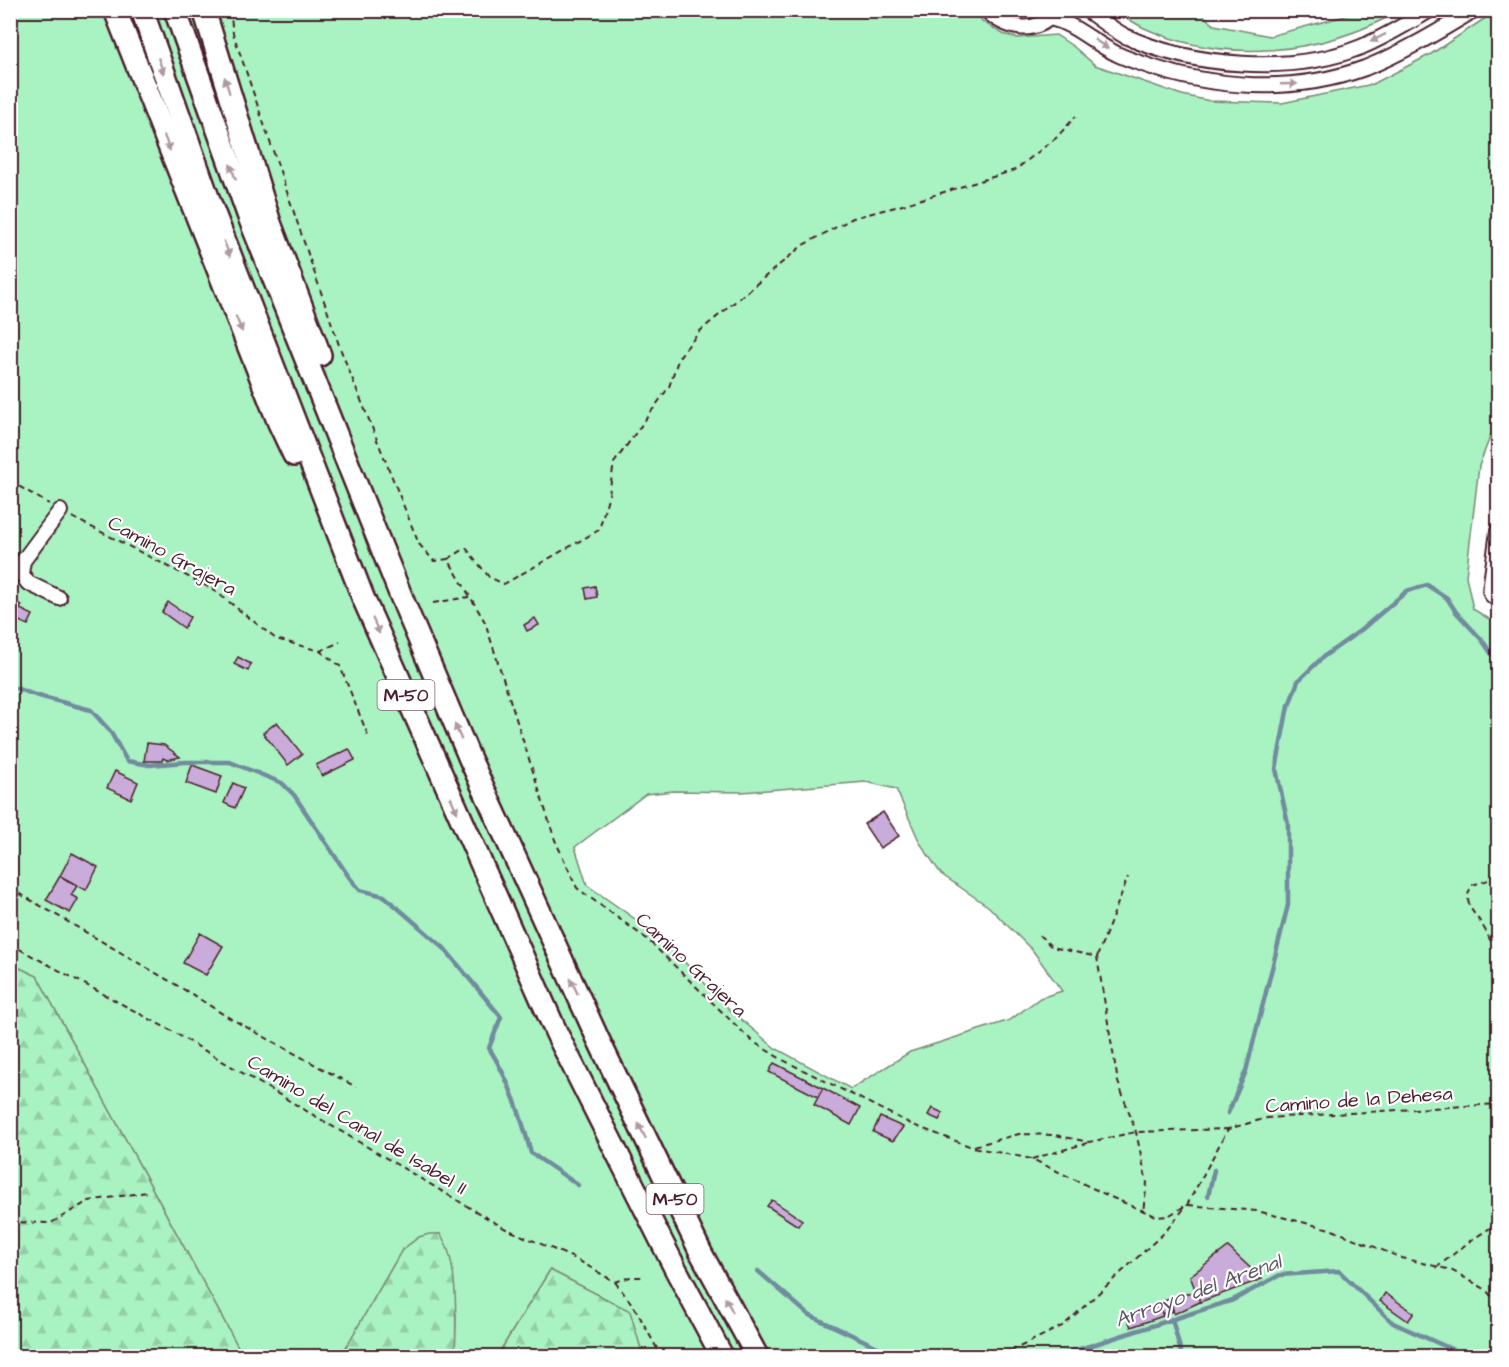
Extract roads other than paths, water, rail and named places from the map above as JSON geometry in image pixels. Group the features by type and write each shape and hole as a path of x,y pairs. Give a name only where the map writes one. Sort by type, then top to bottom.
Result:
{"highway":[{"path":"115,10 279,423 364,600"},
{"name":"M-50","path":"142,10 210,203 364,600 557,1034 722,1356"},
{"name":"M-50","path":"175,10 249,217 405,606 470,759 598,1039 701,1253 757,1356"},
{"path":"204,10 270,223 366,476 387,558"}],"street":[{"path":"986,10 998,22 1015,28 1034,26 1053,14 1116,54 1170,74 1236,86 1308,83 1365,68 1419,42 1474,10"},
{"path":"1087,10 1124,35 1176,54 1239,65 1304,62 1360,47 1430,10"},
{"path":"59,598 28,583 21,573 23,561 60,511"},
{"path":"1498,531 1495,589 1492,595 1498,600"}],"waterway":[{"path":"1228,1113 1246,1071 1288,905 1288,824 1276,769 1287,711 1298,681 1323,657 1361,630 1407,591 1427,585 1447,598 1493,656"},
{"name":"Arroyo del Arenal","path":"10,686 91,710 110,731 127,761 150,765 230,762 282,783 294,795 360,890 384,896 444,948 501,1017 489,1048 514,1099 531,1153 578,1185"},
{"path":"1208,1196 1214,1170"},
{"name":"Arroyo del Arenal","path":"758,1271 809,1315 897,1356"},
{"name":"Arroyo del Arenal","path":"1058,1356 1233,1300 1280,1275 1339,1271 1393,1323 1467,1356"},
{"path":"1172,1319 1182,1356"}]}
